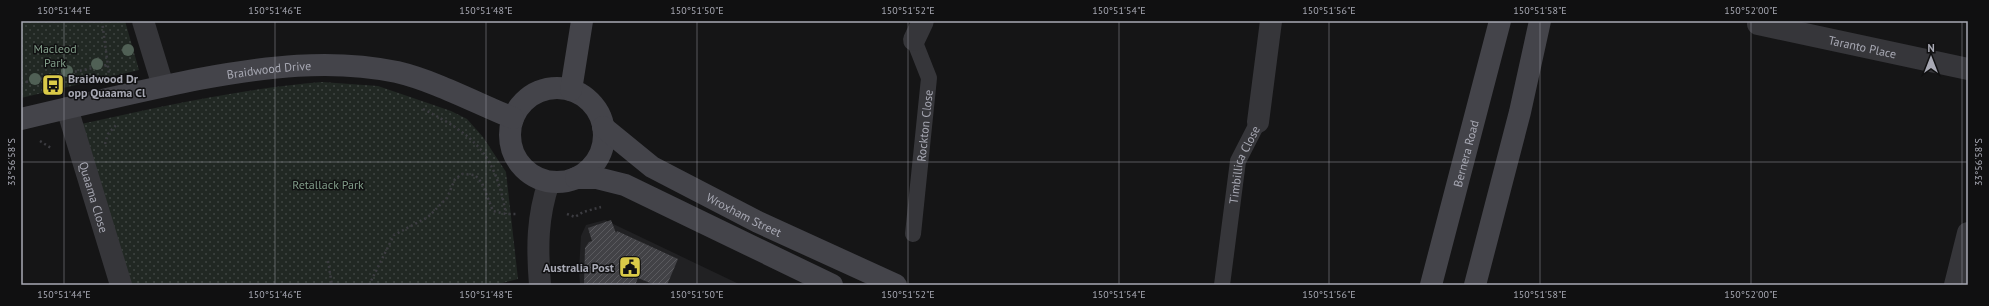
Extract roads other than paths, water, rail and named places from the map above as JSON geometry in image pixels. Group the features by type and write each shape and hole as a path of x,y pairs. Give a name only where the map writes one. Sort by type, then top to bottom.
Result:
{"street":[{"path":"143,21 163,86"},
{"path":"571,90 582,21"},
{"name":"Rockton Close","path":"914,40 923,21"},
{"name":"Timbillica Close","path":"1258,122 1271,21"},
{"name":"Bernera Road","path":"1431,285 1500,21"},
{"path":"1475,285 1520,112 1540,21"},
{"name":"Taranto Place","path":"1758,24 1968,69"},
{"name":"Braidwood Drive","path":"21,118 163,86 245,70 328,64 368,67 399,73 427,82 513,118"},
{"path":"558,87 571,90 583,96 593,104 600,115 603,127 603,142 598,158 589,170 576,178 562,182 549,182 535,177 523,168 514,156 510,142 510,127 513,118 522,102 533,94 545,89 558,87"},
{"name":"Quaama Close","path":"67,108 121,285"},
{"name":"Wroxham Street","path":"603,127 652,167 758,222 896,285"},
{"path":"576,178 597,178 625,185 832,285"},
{"path":"540,285 539,214 549,182"},
{"path":"1955,285 1968,233"}],"lane":[{"name":"Rockton Close","path":"913,234 929,78 914,40"},
{"name":"Timbillica Close","path":"1222,285 1238,161 1258,122"}],"place":[{"name":"Braidwood Dr opp Quaama Cl","path":"53,85"},
{"name":"Australia Post","path":"630,267"}],"park label":[{"name":"Macleod Park","path":"55,55"},
{"name":"Retallack Park","path":"328,184"}]}
